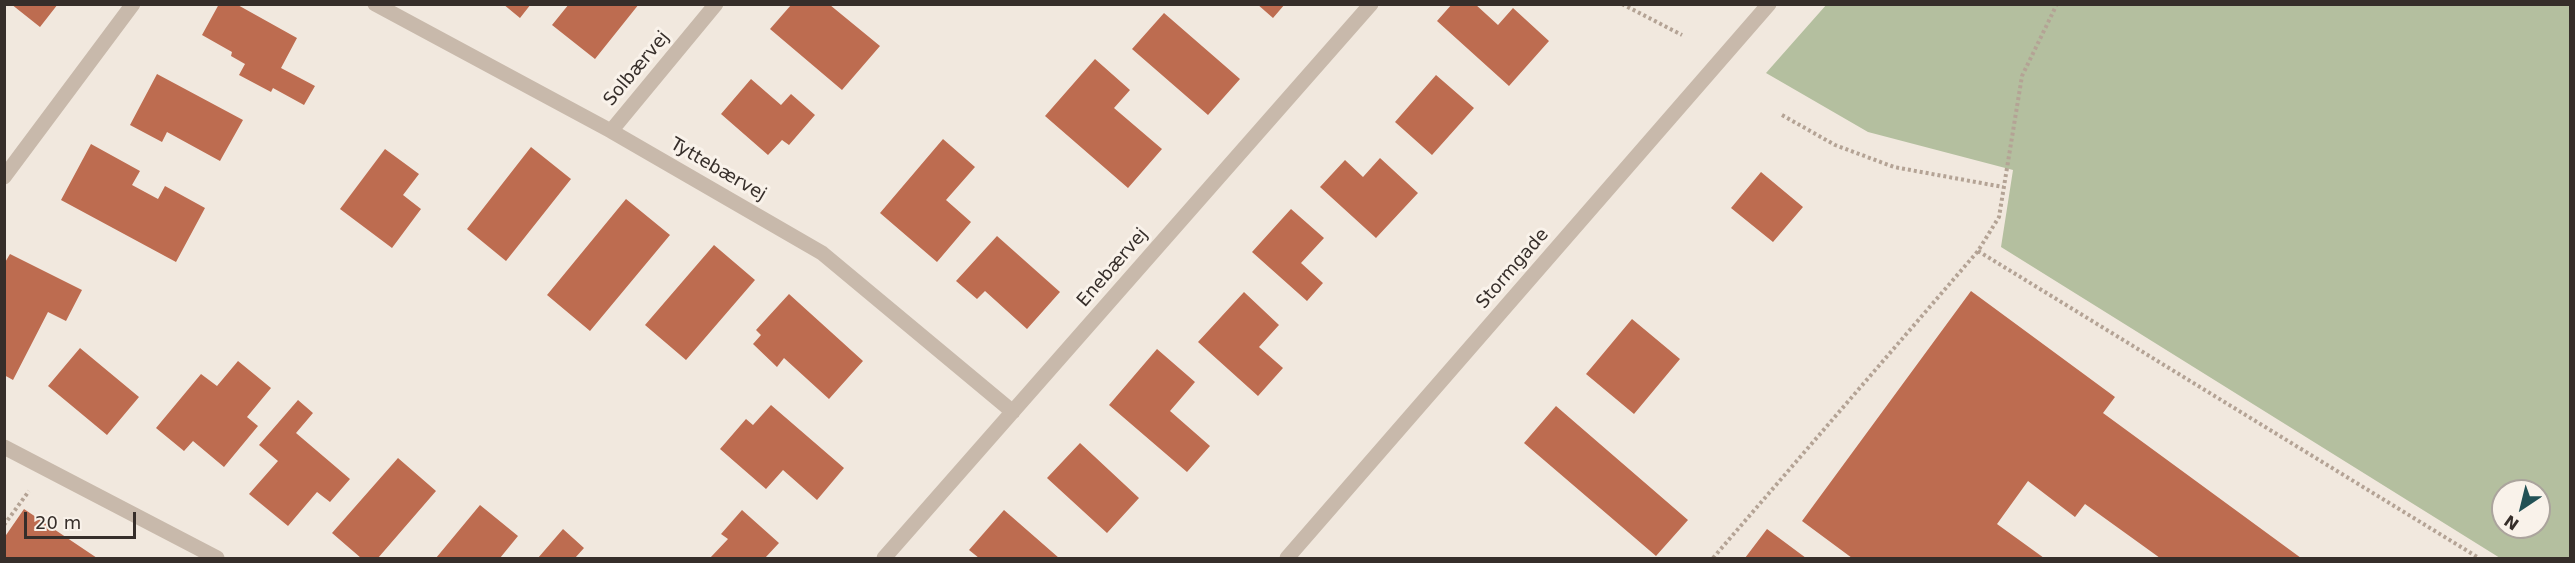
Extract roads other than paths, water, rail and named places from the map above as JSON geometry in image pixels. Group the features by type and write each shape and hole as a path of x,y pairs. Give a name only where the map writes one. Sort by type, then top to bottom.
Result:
{"street":[{"path":"4,177 133,4"},
{"name":"Tyttebærvej","path":"375,4 610,131 822,254 1013,412"},
{"name":"Solbærvej","path":"610,131 716,4"},
{"name":"Enebærvej","path":"884,558 1371,4"},
{"name":"Stormgade","path":"1287,558 1769,4"},
{"path":"4,447 217,558"}]}
